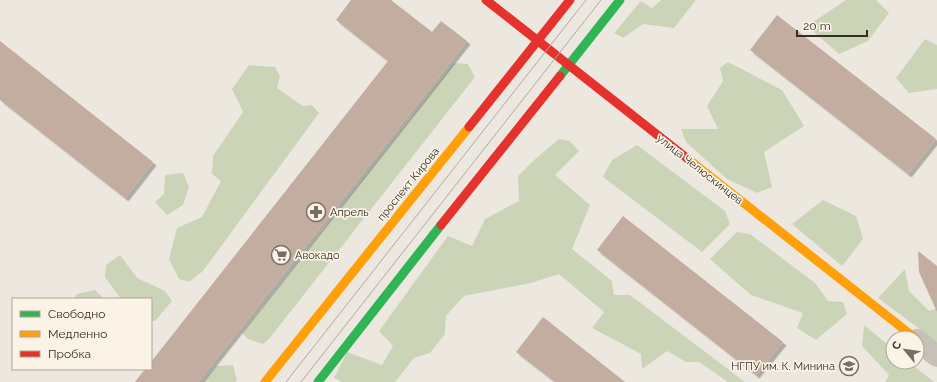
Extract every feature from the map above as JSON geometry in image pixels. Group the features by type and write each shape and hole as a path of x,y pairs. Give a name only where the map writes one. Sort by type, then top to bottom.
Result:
{"street":[{"name":"улица Челюскинцев","path":"486,0 905,330"},
{"name":"проспект Кирова","path":"264,382 570,0"},
{"path":"318,382 620,0"},
{"name":"улица Челюскинцев","path":"925,346 937,356"}],"green space":[{"path":"661,0 696,0 674,28 643,24 623,38 614,33 641,1 652,8"},
{"path":"846,0 876,0 889,13 868,41 839,54 807,26"},
{"path":"925,39 937,45 937,89 909,93 896,78"},
{"path":"728,62 782,90 804,126 764,152 772,187 757,193 727,179 686,142 681,129 718,129 707,106 723,81 720,68"},
{"path":"454,63 468,64 475,77 269,339 263,344 248,339 242,333"},
{"path":"249,65 275,67 280,76 277,88 303,106 312,105 319,113 203,271 189,282 179,279 169,259 177,228 202,217 221,181 212,174 213,156 243,112 232,89"},
{"path":"559,139 570,141 579,151 555,175 590,205 572,249 612,281 614,295 630,295 745,382 728,382 699,362 686,362 667,351 642,369 641,354 592,328 604,312 559,274 531,283 464,296 446,316 445,334 430,353 414,358 395,382 342,382 334,378 347,352 382,365 393,346 379,331 448,236 472,246 485,219 519,201 518,176"},
{"path":"637,145 725,211 730,224 702,252 603,177 612,160"},
{"path":"183,173 189,187 183,205 167,215 155,202 164,194 165,175"},
{"path":"823,200 856,216 863,239 842,266 792,224"},
{"path":"737,232 750,234 815,283 828,301 843,302 847,314 816,340 797,328 803,313 751,295 710,259"},
{"path":"120,255 137,278 165,291 172,301 155,321 152,321 152,298 120,298 105,277 106,265"},
{"path":"905,269 909,291 929,311 937,308 937,342 925,333 925,330 921,330 878,298"},
{"path":"95,290 103,298 74,298 77,294"},
{"path":"864,325 885,342 885,370 919,370 934,382 885,382 889,375 862,346"},
{"path":"233,365 237,380 235,382 203,382 216,366"}],"building":[{"path":"351,0 391,0 432,32 441,21 467,41 198,382 135,382 144,370 152,370 152,361 388,61 336,20"},
{"path":"777,15 936,139 908,174 750,50"},
{"path":"0,41 153,162 125,198 0,100"},
{"path":"623,216 783,342 756,375 597,250"},
{"path":"918,251 937,266 937,312 919,272"},
{"path":"543,317 625,382 555,382 516,352"}],"tram line":[{"path":"286,382 586,0"},
{"path":"301,382 601,0"}],"traffic: fast":[{"path":"560,76 620,0"},
{"path":"318,382 441,225"}],"traffic: slow":[{"path":"265,382 469,127"},
{"path":"688,159 905,330"}],"traffic: jam":[{"path":"486,0 688,159"},
{"path":"469,127 570,0"},
{"path":"441,225 560,76"}],"place":[{"name":"Апрель","path":"316,212"},
{"name":"Авокадо","path":"281,255"},
{"name":"НГПУ им. К. Минина","path":"849,366"}]}
